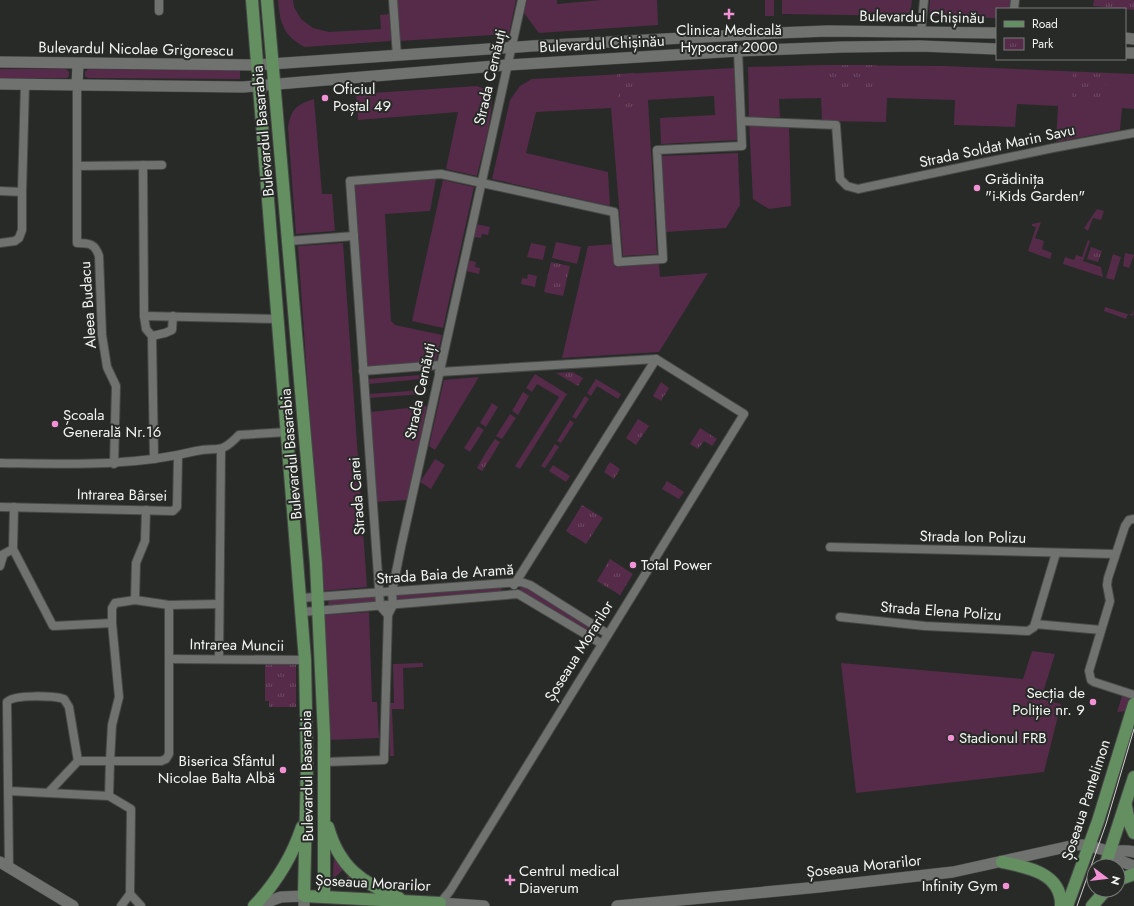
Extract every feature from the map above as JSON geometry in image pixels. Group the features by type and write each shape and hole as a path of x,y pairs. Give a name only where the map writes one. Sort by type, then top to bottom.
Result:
{"main road":[{"name":"Bulevardul Basarabia","path":"252,0 256,65 288,432 305,660 307,737 304,901"},
{"name":"Bulevardul Basarabia","path":"267,0 309,478 318,611 324,762 324,901"},
{"name":"Bulevardul Chișinău","path":"272,64 511,48 782,33 996,33"},
{"name":"Bulevardul Chișinău","path":"258,85 507,65 738,51 858,47 996,49"},
{"name":"Bulevardul Nicolae Grigorescu","path":"0,62 78,64 272,64"},
{"path":"77,85 78,64"},
{"path":"0,84 258,85"},
{"name":"Șoseaua Pantelimon","path":"1067,906 1089,845 1134,704"},
{"path":"1108,858 1134,777"},
{"path":"1126,803 1129,822 1134,833"},
{"path":"325,813 334,845 349,868 370,884 403,904"},
{"path":"255,906 270,888 284,867 298,839 306,815"},
{"name":"Șoseaua Morarilor","path":"617,906 879,881 953,872 1079,844 1089,845 1110,851"},
{"path":"1110,851 1127,850 1134,852"},
{"path":"1110,851 1123,862 1134,866"},
{"path":"1002,862 1032,869 1046,876 1057,887 1062,906"},
{"path":"5,865 73,906"},
{"path":"255,906 281,897 304,901"},
{"path":"1092,906 1099,898"},
{"name":"Șoseaua Morarilor","path":"304,901 484,906"}],"street":[{"path":"159,11 160,0"},
{"path":"393,0 397,56"},
{"name":"Strada Cernăuți","path":"393,605 392,592 522,0"},
{"path":"921,32 924,0"},
{"path":"481,183 614,212 618,262 663,259 657,150 742,146 738,51"},
{"path":"0,243 15,241 21,234 25,84"},
{"name":"Aleea Budacu","path":"77,85 77,243 90,243 96,248 99,256 102,335 107,367 116,386 114,464"},
{"name":"Strada Soldat Marin Savu","path":"741,121 836,125 840,179 843,183 852,188 866,188 1052,148 1134,133"},
{"path":"143,165 144,316 146,329 152,336 154,459"},
{"path":"77,166 162,165"},
{"name":"Strada Carei","path":"380,606 350,181 441,174 481,183"},
{"path":"0,192 22,192"},
{"path":"289,241 354,236"},
{"path":"144,316 279,320"},
{"path":"152,336 165,334 172,330 173,316"},
{"path":"363,372 430,366 441,370 656,359"},
{"path":"508,594 656,359"},
{"name":"Șoseaua Morarilor","path":"440,904 450,891 744,414 656,359"},
{"path":"0,463 114,464 178,456 197,451 221,450 231,444 239,435 288,432"},
{"path":"219,659 221,450"},
{"name":"Intrarea Bârsei","path":"0,507 176,510 178,456"},
{"path":"14,507 13,549 53,626 112,623"},
{"path":"135,600 136,563 145,541 146,510"},
{"path":"1134,519 1128,520 1115,554 1107,585 1110,602 1088,671 1091,680 1134,695"},
{"name":"Strada Ion Polizu","path":"830,547 1115,554"},
{"path":"0,566 1,556 13,549"},
{"path":"1035,624 1056,553"},
{"name":"Strada Baia de Aramă","path":"301,598 516,582 530,585 608,634"},
{"name":"Strada Baia de Aramă","path":"302,612 508,594 522,595 602,644"},
{"path":"109,796 112,725 119,697 112,623 113,605 135,600 169,605 220,604"},
{"name":"Intrarea Muncii","path":"110,761 160,761 168,757 169,605"},
{"path":"324,762 384,760 388,615 393,605"},
{"path":"380,606 388,615"},
{"name":"Strada Elena Polizu","path":"840,617 925,626 1028,631 1031,630 1035,624 1101,630"},
{"name":"Intrarea Muncii","path":"169,659 305,660"},
{"path":"5,865 8,791 7,702 9,699 18,697 55,697 64,699 69,707 78,761"},
{"path":"48,792 78,761 110,761"},
{"path":"8,791 109,796 131,809 130,894 121,906"},
{"path":"130,894 141,906"}],"green space":[{"path":"278,0 293,0 294,7 301,19 313,28 329,32 381,29 380,15 389,14 391,41 305,47 292,38 284,28 280,16"},
{"path":"397,0 516,0 509,34 399,41"},
{"path":"527,0 557,0 557,4 601,0 657,0 658,25 539,33 524,13"},
{"path":"765,0 774,0 774,16 765,16"},
{"path":"782,0 912,0 910,16 782,14"},
{"path":"930,0 1011,0 1010,8 996,8 996,18 929,16"},
{"path":"1094,0 1134,0 1134,10 1126,8 1093,6"},
{"path":"824,65 944,66 1134,74 1134,109 1122,108 1120,130 1056,142 1058,106 1017,104 1015,127 954,125 955,100 887,98 886,122 822,121 821,98 779,99 780,117 749,117 748,67"},
{"path":"828,65 877,65 876,89 828,89"},
{"path":"734,68 737,140 661,144 660,118 715,115 714,96 648,100 657,254 623,256 611,108 536,112 526,153 608,172 610,206 492,179 510,100 520,86 532,79"},
{"path":"0,69 66,69 69,72 69,76 67,78 0,78"},
{"path":"88,69 240,70 240,79 88,78 85,76 85,72"},
{"path":"1073,72 1107,74 1105,100 1072,99"},
{"path":"635,73 636,107 619,108 617,74"},
{"path":"477,86 487,91 492,100 490,121 477,176 446,169 458,112 358,120 356,94"},
{"path":"314,99 322,194 332,194 335,231 296,234 288,128 291,116 295,109 303,103"},
{"path":"749,123 789,125 791,206 769,209 753,199"},
{"path":"738,153 740,205 726,228 666,232 662,156"},
{"path":"436,179 430,211 385,214 391,321 395,325 442,335 436,361 367,367 355,185"},
{"path":"443,180 474,187 443,328 412,321"},
{"path":"1097,209 1104,211 1101,220 1093,218 1088,231 1084,228"},
{"path":"1041,222 1035,238 1044,241 1042,249 1052,253 1050,259 1028,251 1036,227 1032,226 1032,224"},
{"path":"476,224 490,227 488,235 482,234 481,238 474,237"},
{"path":"1088,240 1090,241 1083,261 1101,267 1103,277 1063,264 1065,257 1074,260 1076,255 1082,257"},
{"path":"556,242 581,247 577,264 552,258"},
{"path":"343,243 367,587 322,591 298,246"},
{"path":"531,243 546,246 543,260 527,257"},
{"path":"614,244 615,267 659,264 660,277 708,273 659,352 562,358 588,246"},
{"path":"1091,247 1102,251 1098,262 1087,259"},
{"path":"1125,253 1134,255 1129,268 1123,266"},
{"path":"1113,254 1121,257 1114,280 1106,278"},
{"path":"468,260 476,262 475,267 480,268 479,274 466,271"},
{"path":"551,262 570,266 563,296 544,292"},
{"path":"528,274 537,276 535,287 521,284 522,278 527,279"},
{"path":"1105,307 1128,314 1126,319 1104,311"},
{"path":"572,372 583,378 578,386 556,373"},
{"path":"535,374 567,394 520,469 515,466 559,397 537,384 532,392 526,388"},
{"path":"422,375 422,379 368,384 367,379"},
{"path":"479,377 435,450 429,446 444,380"},
{"path":"596,379 621,394 618,399 597,386 591,396 587,393"},
{"path":"661,382 669,388 661,401 653,396"},
{"path":"423,390 423,394 369,398 369,394"},
{"path":"523,392 529,396 518,415 512,411"},
{"path":"585,396 589,399 576,419 572,417"},
{"path":"492,403 498,407 486,427 480,423"},
{"path":"427,406 407,500 375,502 370,412"},
{"path":"510,414 516,418 502,439 496,436"},
{"path":"638,419 649,426 636,445 626,438"},
{"path":"570,420 574,423 561,443 557,441"},
{"path":"478,426 484,430 470,452 464,448"},
{"path":"700,428 717,439 712,446 704,441 698,449 690,444"},
{"path":"495,439 500,442 492,456 486,452"},
{"path":"555,444 559,447 545,468 541,466"},
{"path":"486,452 492,456 482,471 477,468"},
{"path":"435,459 445,465 431,489 420,482"},
{"path":"610,462 620,469 614,479 604,472"},
{"path":"553,465 570,476 566,482 549,471"},
{"path":"667,481 684,492 679,499 662,489"},
{"path":"582,505 603,518 586,544 566,531"},
{"path":"610,559 633,574 620,595 597,581"},
{"path":"524,584 596,630 595,635 593,636 521,592 520,588"},
{"path":"502,587 501,592 398,601 397,599 397,594"},
{"path":"374,596 376,601 374,603 330,607 328,605 329,600"},
{"path":"369,612 372,702 377,702 379,738 329,740 324,615"},
{"name":"Stadionul FRB","path":"1032,651 1055,654 1041,699 1061,704 1044,772 856,793 841,663 1023,679"},
{"path":"423,663 423,667 403,668 404,709 392,709 394,756 390,756 389,703 394,703 393,664"},
{"path":"265,664 296,664 296,707 269,707 269,701 265,701"},
{"path":"1123,693 1134,697 1127,711 1117,712"},
{"path":"334,856 345,868 333,879"},
{"path":"350,874 358,880 356,886 339,885"}],"tram line":[{"path":"1077,906 1106,824 1134,729"}],"place":[{"name":"Clinica Medicală Hypocrat 2000","path":"729,14"},
{"name":"Oficiul Poștal 49","path":"325,98"},
{"name":"Grădinița \"i-Kids Garden\"","path":"977,188"},
{"name":"Școala Generală Nr.16","path":"55,424"},
{"name":"Total Power","path":"633,565"},
{"name":"Secția de Poliție nr. 9","path":"1093,702"},
{"name":"Stadionul FRB","path":"951,738"},
{"name":"Biserica Sfântul Nicolae Balta Albă","path":"283,770"},
{"name":"Centrul medical Diaverum","path":"510,880"},
{"name":"Infinity Gym","path":"1006,886"}]}
